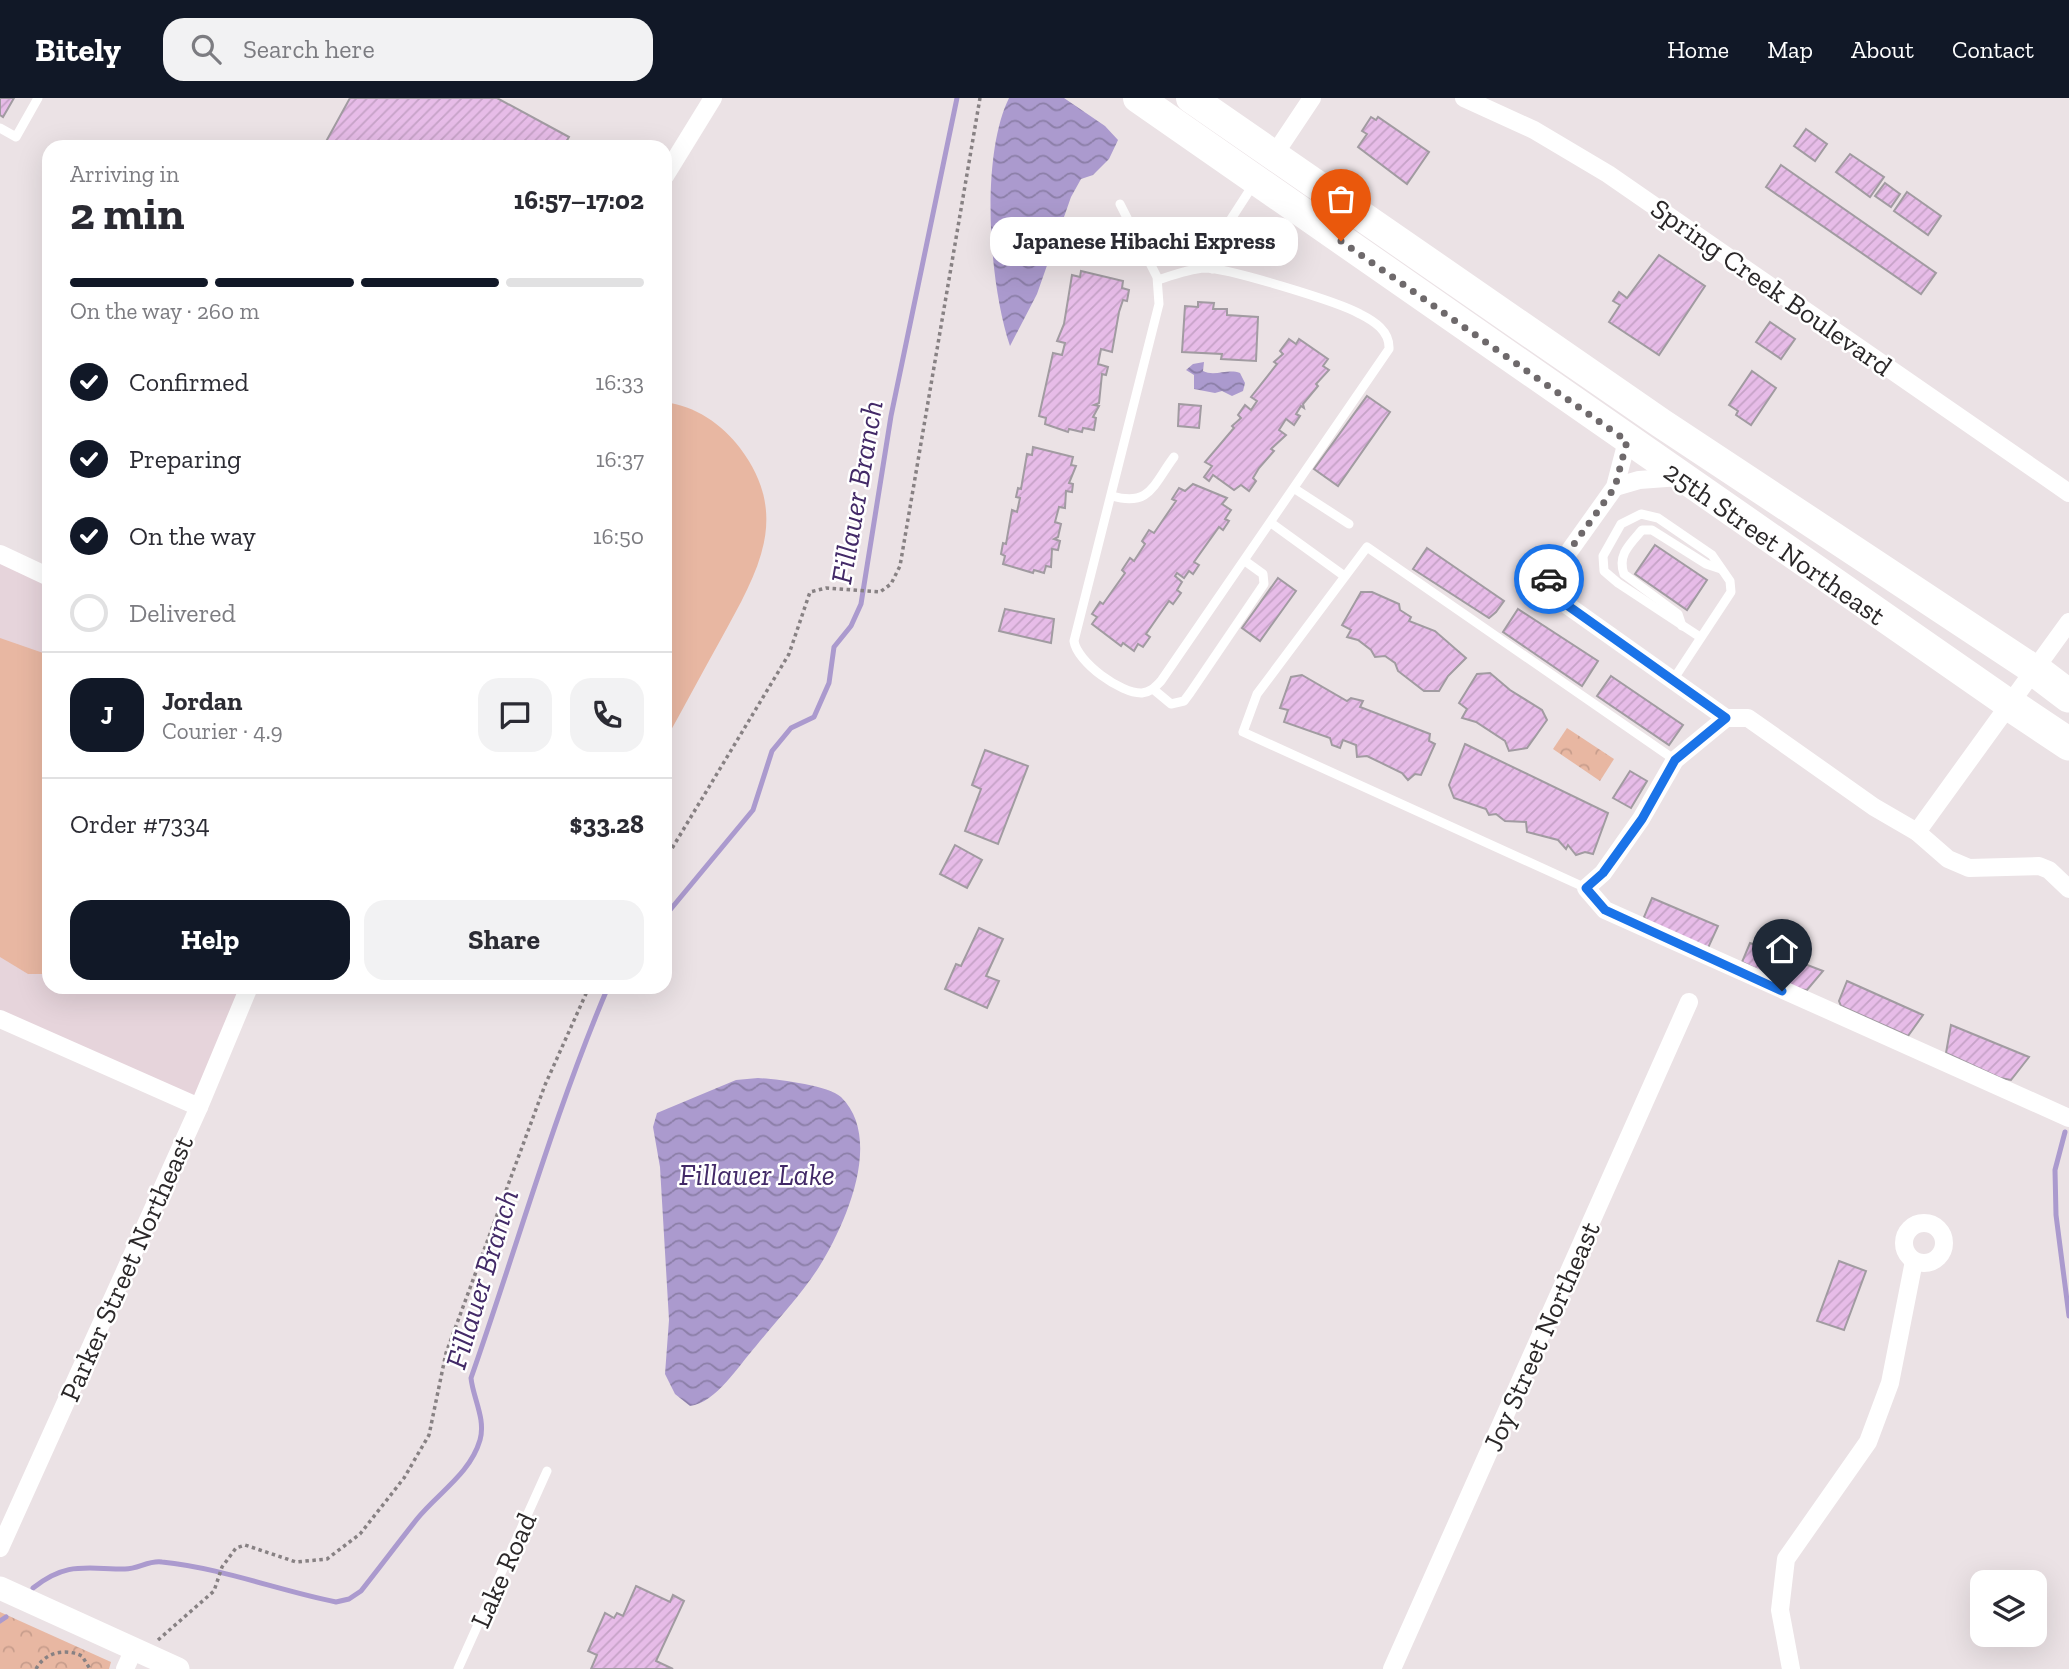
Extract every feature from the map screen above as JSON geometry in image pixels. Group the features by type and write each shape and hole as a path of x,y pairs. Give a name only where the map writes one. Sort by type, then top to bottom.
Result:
{"highway":[{"name":"25th Street Northeast","path":"1138,98 1627,441 2069,744"},
{"name":"25th Street Northeast","path":"1191,98 1661,423 2036,671 2069,696"}],"street":[{"path":"672,165 713,98"},
{"path":"1274,155 1312,98"},
{"name":"Spring Creek Boulevard","path":"1464,98 1534,130 1608,174 2069,493"},
{"path":"1627,441 1615,487 1543,588 1726,718 1748,718 1874,807 1917,832 1948,859 1969,868 2039,866 2049,870 2069,889"},
{"path":"1615,487 1639,480 1680,477"},
{"path":"0,554 42,574"},
{"path":"1917,832 2069,622"},
{"path":"1726,718 1675,760 1642,819 1603,873 1586,888 1605,910 2069,1118"},
{"name":"Parker Street Northeast","path":"0,1548 199,1107 246,994"},
{"name":"Joy Street Northeast","path":"1392,1669 1689,1002"},
{"path":"0,1019 199,1107"},
{"path":"1791,1669 1780,1610 1786,1559 1868,1442 1890,1384 1914,1261"},
{"path":"0,1588 136,1658 178,1669"}],"lane":[{"path":"0,128 16,137 38,98"},
{"path":"1212,269 1222,233 1256,180"},
{"path":"1120,204 1158,280 1159,304 1076,629 1076,650 1087,665 1126,688 1143,693 1153,690 1295,489 1389,349 1387,335 1376,324 1343,306 1212,269 1195,270 1158,280"},
{"path":"1112,496 1131,502 1139,500 1146,495 1174,457"},
{"path":"1295,489 1349,524"},
{"path":"1673,680 1731,592 1730,581 1712,555 1658,518 1641,514 1621,524 1603,556 1605,571 1700,637"},
{"path":"1271,523 1343,575"},
{"path":"1682,626 1678,614 1624,573 1621,565 1623,554 1642,530 1652,530 1706,564 1721,569"},
{"path":"1586,888 1243,732 1257,694 1343,575 1367,547 1675,760"},
{"path":"1153,690 1171,704 1184,701 1190,693 1264,584 1263,574 1245,561"},
{"name":"Lake Road","path":"458,1669 547,1471"}],"path":[{"path":"672,848 789,653 810,592 826,588 880,592 891,584 900,566 980,98"},
{"path":"136,1658 206,1601 214,1591 229,1554 245,1545 296,1562 327,1559 360,1534 404,1478 429,1435 446,1353 549,1073 586,994"},
{"path":"36,1669 46,1658 66,1651 82,1656 90,1669"}],"shaded area":[{"path":"0,554 42,574 42,994 245,994 199,1107 0,1019"}],"green space":[{"path":"672,403 697,412 733,439 756,473 764,498 764,545 757,568 672,728"},
{"path":"0,638 42,653 42,974 28,974 0,957"},
{"path":"1567,728 1614,759 1600,781 1553,749"},
{"path":"0,1612 111,1662 109,1669 0,1669"}],"water":[{"path":"1009,98 1064,98 1105,126 1118,140 1109,159 1093,175 1081,179 1071,197 1037,294 1010,346 997,289 991,221 994,153 1000,123"},
{"path":"1204,362 1203,371 1208,373 1240,373 1245,383 1243,391 1232,396 1222,391 1215,393 1194,389 1194,375 1186,370 1193,364"},
{"name":"Fillauer Lake","path":"758,1078 814,1086 841,1097 853,1115 859,1135 860,1158 856,1182 839,1229 805,1288 718,1391 690,1406 675,1394 665,1374 669,1320 660,1167 653,1127 657,1113 736,1080"}],"building":[{"path":"0,98 14,98 3,117 0,115"},
{"path":"350,98 497,98 569,137 567,140 327,140"},
{"path":"1371,117 1376,120 1378,117 1429,152 1407,184 1358,147 1367,134 1362,131"},
{"path":"1806,129 1827,144 1815,161 1794,146"},
{"path":"1850,154 1884,177 1870,197 1836,172"},
{"path":"1781,165 1936,273 1921,294 1766,187"},
{"path":"1885,183 1900,194 1891,207 1875,196"},
{"path":"1907,192 1941,216 1928,235 1894,211"},
{"path":"1659,255 1705,286 1659,355 1609,322 1620,305 1613,301 1619,292 1627,298"},
{"path":"1081,271 1123,281 1122,288 1129,290 1127,301 1123,300 1119,312 1112,352 1101,349 1098,364 1108,367 1106,375 1102,374 1099,403 1094,405 1099,406 1093,417 1096,418 1094,430 1083,428 1082,432 1069,429 1068,432 1045,424 1046,418 1039,416 1053,353 1062,355 1065,343 1057,341 1064,324 1072,275 1080,277"},
{"path":"1198,302 1214,303 1213,309 1227,309 1227,315 1258,317 1256,361 1221,359 1222,354 1182,352 1185,306 1198,307"},
{"path":"1770,322 1795,339 1781,359 1756,342"},
{"path":"1289,339 1296,344 1299,339 1328,359 1323,366 1329,370 1316,384 1318,386 1303,404 1304,408 1301,406 1296,414 1300,416 1294,425 1286,419 1279,430 1286,435 1271,449 1274,451 1259,468 1253,478 1256,481 1249,491 1241,485 1234,490 1213,475 1209,481 1204,477 1212,466 1205,462 1234,428 1232,426 1241,418 1238,415 1245,405 1251,410 1257,401 1251,397 1277,364 1274,362 1283,354 1280,351"},
{"path":"1752,371 1776,388 1751,425 1736,415 1738,411 1729,405"},
{"path":"1367,396 1390,412 1338,486 1314,469"},
{"path":"1179,404 1201,406 1199,428 1178,426"},
{"path":"1033,447 1073,457 1071,465 1076,466 1069,483 1073,484 1072,492 1066,491 1065,508 1059,507 1055,522 1061,524 1058,537 1054,539 1060,541 1058,550 1052,549 1051,567 1046,566 1044,573 1034,570 1033,573 1003,564 1005,556 1001,554 1003,543 1006,544 1012,510 1017,512 1020,498 1016,497 1018,488 1021,489 1027,454 1032,455"},
{"path":"1193,484 1227,498 1222,504 1231,510 1225,519 1229,521 1223,530 1219,527 1194,562 1199,565 1193,574 1189,571 1184,578 1177,573 1175,576 1182,582 1177,590 1181,593 1173,604 1169,601 1146,634 1150,637 1143,647 1138,644 1134,651 1123,643 1121,646 1092,624 1097,617 1092,614 1100,602 1103,604 1125,573 1122,570 1130,558 1134,561 1145,544 1142,541 1149,530 1154,533 1176,501 1172,499 1179,488 1185,491"},
{"path":"1655,545 1707,580 1687,610 1635,574"},
{"path":"1427,548 1504,601 1496,612 1489,618 1413,569"},
{"path":"1278,578 1296,591 1260,641 1242,628"},
{"path":"1361,592 1372,592 1399,604 1400,610 1411,617 1409,621 1435,631 1466,658 1448,676 1439,691 1424,691 1398,671 1395,663 1385,656 1375,657 1371,650 1358,640 1347,637 1351,630 1342,625"},
{"path":"1005,609 1054,619 1051,643 999,631"},
{"path":"1518,609 1598,661 1582,686 1503,632"},
{"path":"1490,673 1510,690 1542,710 1547,720 1527,748 1509,751 1505,741 1476,722 1462,718 1467,709 1459,703 1477,674"},
{"path":"1302,675 1347,701 1351,698 1363,701 1360,707 1430,734 1429,741 1435,744 1421,775 1415,774 1408,780 1402,773 1367,756 1357,757 1356,745 1343,740 1340,748 1332,745 1330,738 1284,722 1288,710 1280,708 1291,677"},
{"path":"1611,676 1683,725 1669,745 1597,696"},
{"path":"1465,744 1608,813 1593,854 1585,852 1576,855 1568,845 1566,849 1558,840 1527,832 1526,822 1505,821 1496,814 1489,815 1486,809 1454,798 1449,785"},
{"path":"985,750 1028,766 998,844 965,831 981,789 972,785"},
{"path":"1630,771 1647,781 1631,808 1613,798"},
{"path":"955,845 982,860 967,888 940,874"},
{"path":"1652,898 1718,926 1708,948 1648,922 1644,917"},
{"path":"979,928 1003,939 986,976 999,981 987,1008 945,989 956,964 961,966"},
{"path":"1750,943 1823,971 1807,990 1797,989 1742,962"},
{"path":"1847,981 1923,1015 1908,1036 1841,1006 1839,1001"},
{"path":"1951,1025 2029,1057 2011,1080 2000,1078 1946,1053"},
{"path":"1839,1261 1866,1271 1844,1330 1817,1321"},
{"path":"636,1586 670,1602 673,1595 684,1601 656,1661 673,1669 591,1669 597,1655 588,1651 605,1613 614,1618 617,1613 623,1616"}],"waterway":[{"name":"Fillauer Branch","path":"672,908 753,810 772,751 791,728 814,717 829,683 834,647 851,626 861,604 891,416 957,98"},
{"name":"Fillauer Branch","path":"33,1588 45,1579 67,1570 130,1569 157,1562 206,1569 336,1602 349,1599 361,1591 417,1519 469,1463 480,1440 480,1416 471,1378 570,1083 605,994"},
{"path":"2065,1132 2055,1170 2056,1215 2069,1316"},
{"name":"Fillauer Branch","path":"0,1621 6,1617"}],"way so far":[{"path":"1341,241 1627,441 1615,487 1549,579"}],"place":[{"name":"Japanese Hibachi Express","path":"1341,241"}],"route":[{"path":"1549,579 1543,588 1726,718 1705,732 1691,748 1675,760 1642,819 1603,873 1586,888 1605,910 1782,991"}]}
